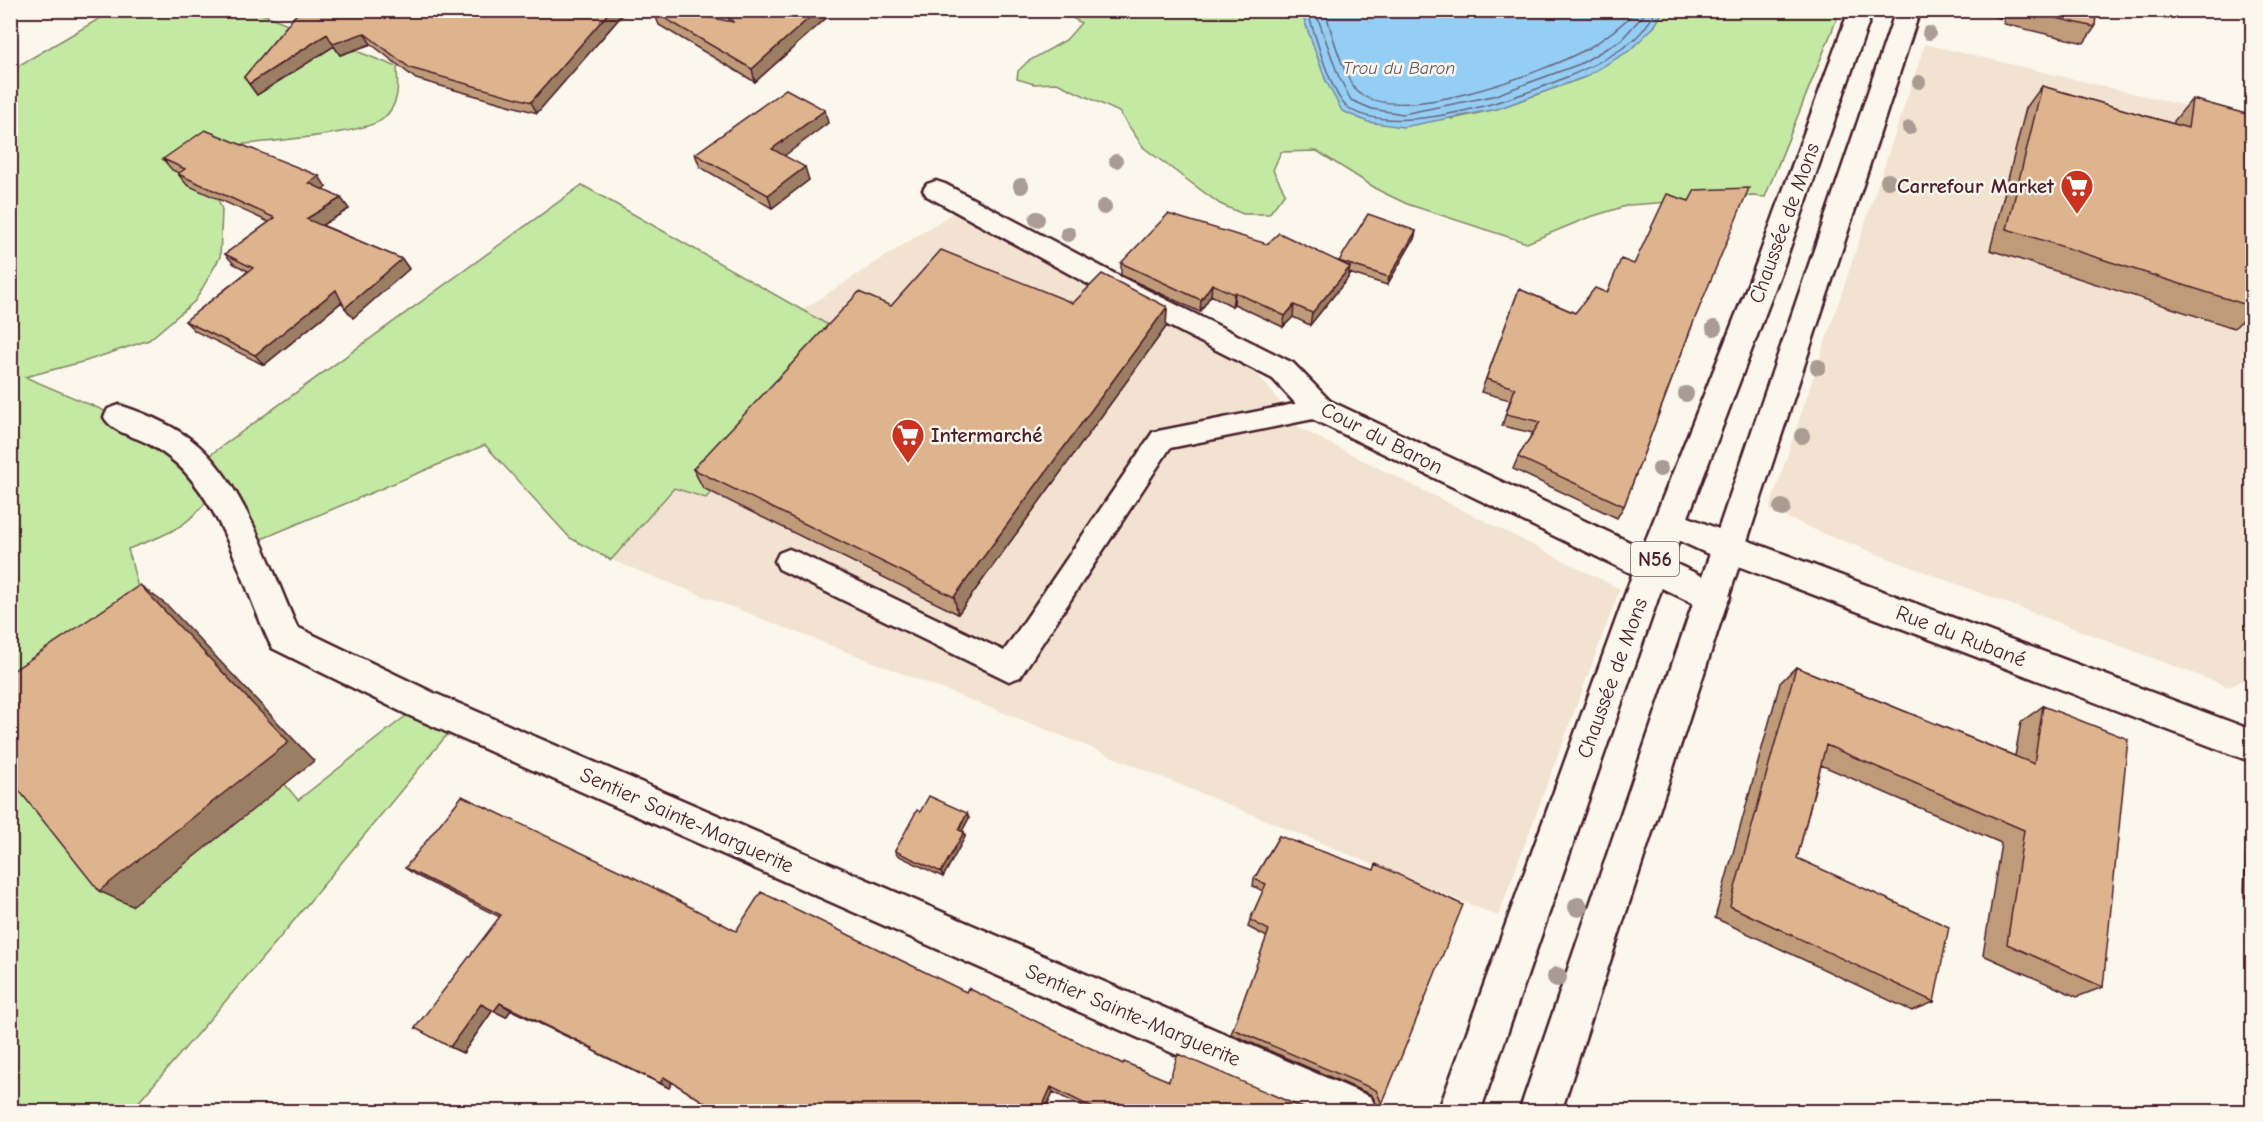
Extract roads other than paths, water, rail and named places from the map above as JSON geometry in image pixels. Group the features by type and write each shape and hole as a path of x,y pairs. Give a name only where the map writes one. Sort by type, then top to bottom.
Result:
{"main road":[{"name":"Chaussée de Mons","path":"1459,1112 1652,567 1771,262 1861,10"},
{"path":"1540,1112 1908,10"},
{"name":"Cour du Baron","path":"936,190 1109,283 1283,371 1319,409 1713,597"},
{"name":"Sentier Sainte-Marguerite","path":"119,417 162,436 183,450 217,489 227,505 284,637 421,704 1356,1112"},
{"name":"Rue du Rubané","path":"1671,523 1729,548 2253,746"}],"lane":[{"path":"789,561 1009,668 1162,439 1319,409"}],"water":[{"name":"Trou du Baron","path":"1301,10 1663,11 1654,27 1629,51 1585,77 1497,109 1403,127 1368,122 1342,111 1326,81"}],"place":[{"name":"Carrefour Market","path":"2077,215"},
{"name":"Intermarché","path":"908,464"}]}
